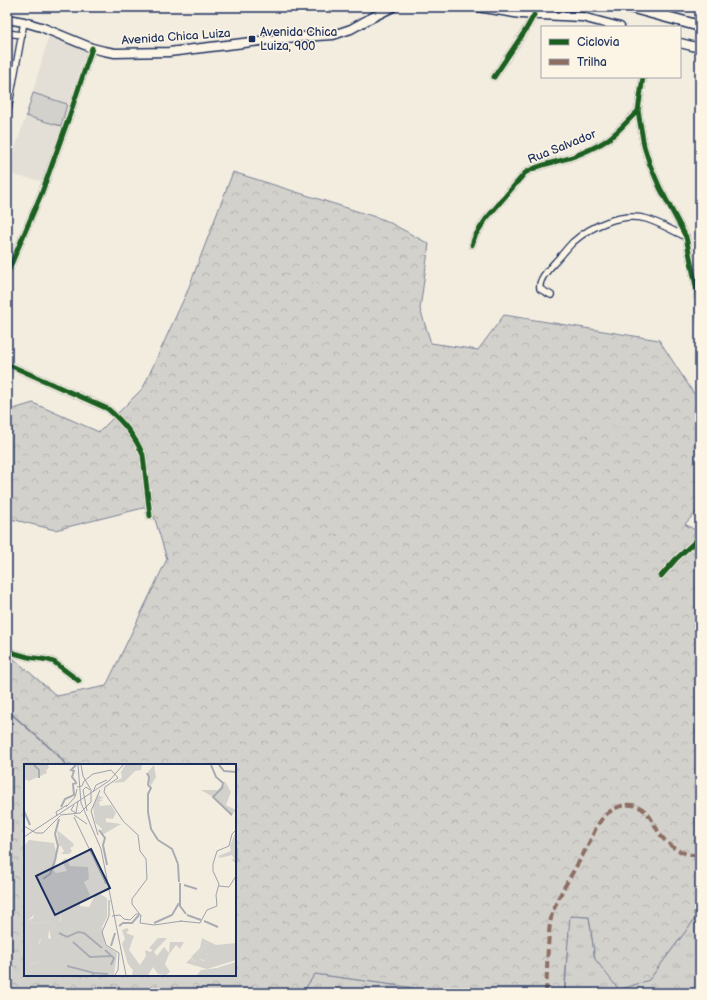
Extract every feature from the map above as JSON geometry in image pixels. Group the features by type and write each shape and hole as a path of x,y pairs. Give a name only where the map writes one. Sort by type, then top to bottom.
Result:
{"highway":[{"path":"630,7 700,26"}],"main road":[{"name":"Avenida Chica Luiza","path":"7,19 41,27 92,48 115,53 169,52 279,38 332,35 351,29 392,7"},
{"path":"477,7 503,12 534,15 582,17 616,26"},
{"path":"681,43 700,48"}],"street":[{"path":"494,77 534,15"},
{"path":"7,116 9,92 24,22"},
{"path":"7,33 22,35"},
{"path":"7,274 42,192 92,48"},
{"path":"643,78 638,111 639,121 650,165 660,188 686,237 697,292 700,320"},
{"name":"Rua Salvador","path":"472,245 475,236 486,219 525,174 544,163 571,157 593,148 611,138 638,111"},
{"path":"551,295 540,289 539,285 546,274 572,242 590,229 605,222 623,218 645,219 660,224 686,237"},
{"path":"7,364 108,409 114,414 128,430 143,455 150,516"},
{"path":"661,576 676,559 700,537"},
{"path":"7,651 28,658 54,662 79,681"}],"shaded area":[{"path":"49,35 86,50 42,181 7,174 7,172 26,116"}],"green space":[{"path":"33,93 67,104 61,126 26,116"},
{"path":"233,172 385,220 429,244 420,309 431,343 478,350 504,315 659,340 700,403 700,508 685,524 700,533 700,912 649,980 619,990 595,959 589,917 570,916 564,993 428,993 408,987 315,974 302,993 7,993 7,653 57,696 106,686 167,559 151,506 55,530 7,518 7,411 33,403 99,432 143,388 187,292"},
{"path":"700,912 700,993 565,993 569,916 589,917 595,959 649,980"},
{"path":"315,974 408,987 428,993 302,993"}],"waterway":[{"path":"7,710 58,755 65,764"}],"marked path":[{"path":"546,993 549,935 552,914 563,889 604,816 619,807 627,805 639,807 647,813 661,836 669,844 683,853 700,855"}],"cycle path":[{"path":"494,77 534,15"},
{"path":"7,274 42,192 92,48"},
{"path":"643,78 638,111 644,146 660,188 686,237 697,292 700,320"},
{"path":"472,245 475,236 486,219 525,173 542,165 572,157 597,146 615,134 638,111"},
{"path":"7,364 108,409 118,419 133,436 143,455 150,516"},
{"path":"661,576 676,559 700,537"},
{"path":"7,651 54,662 79,681"}],"place":[{"name":"Avenida Chica Luiza, 900","path":"252,39"}]}
